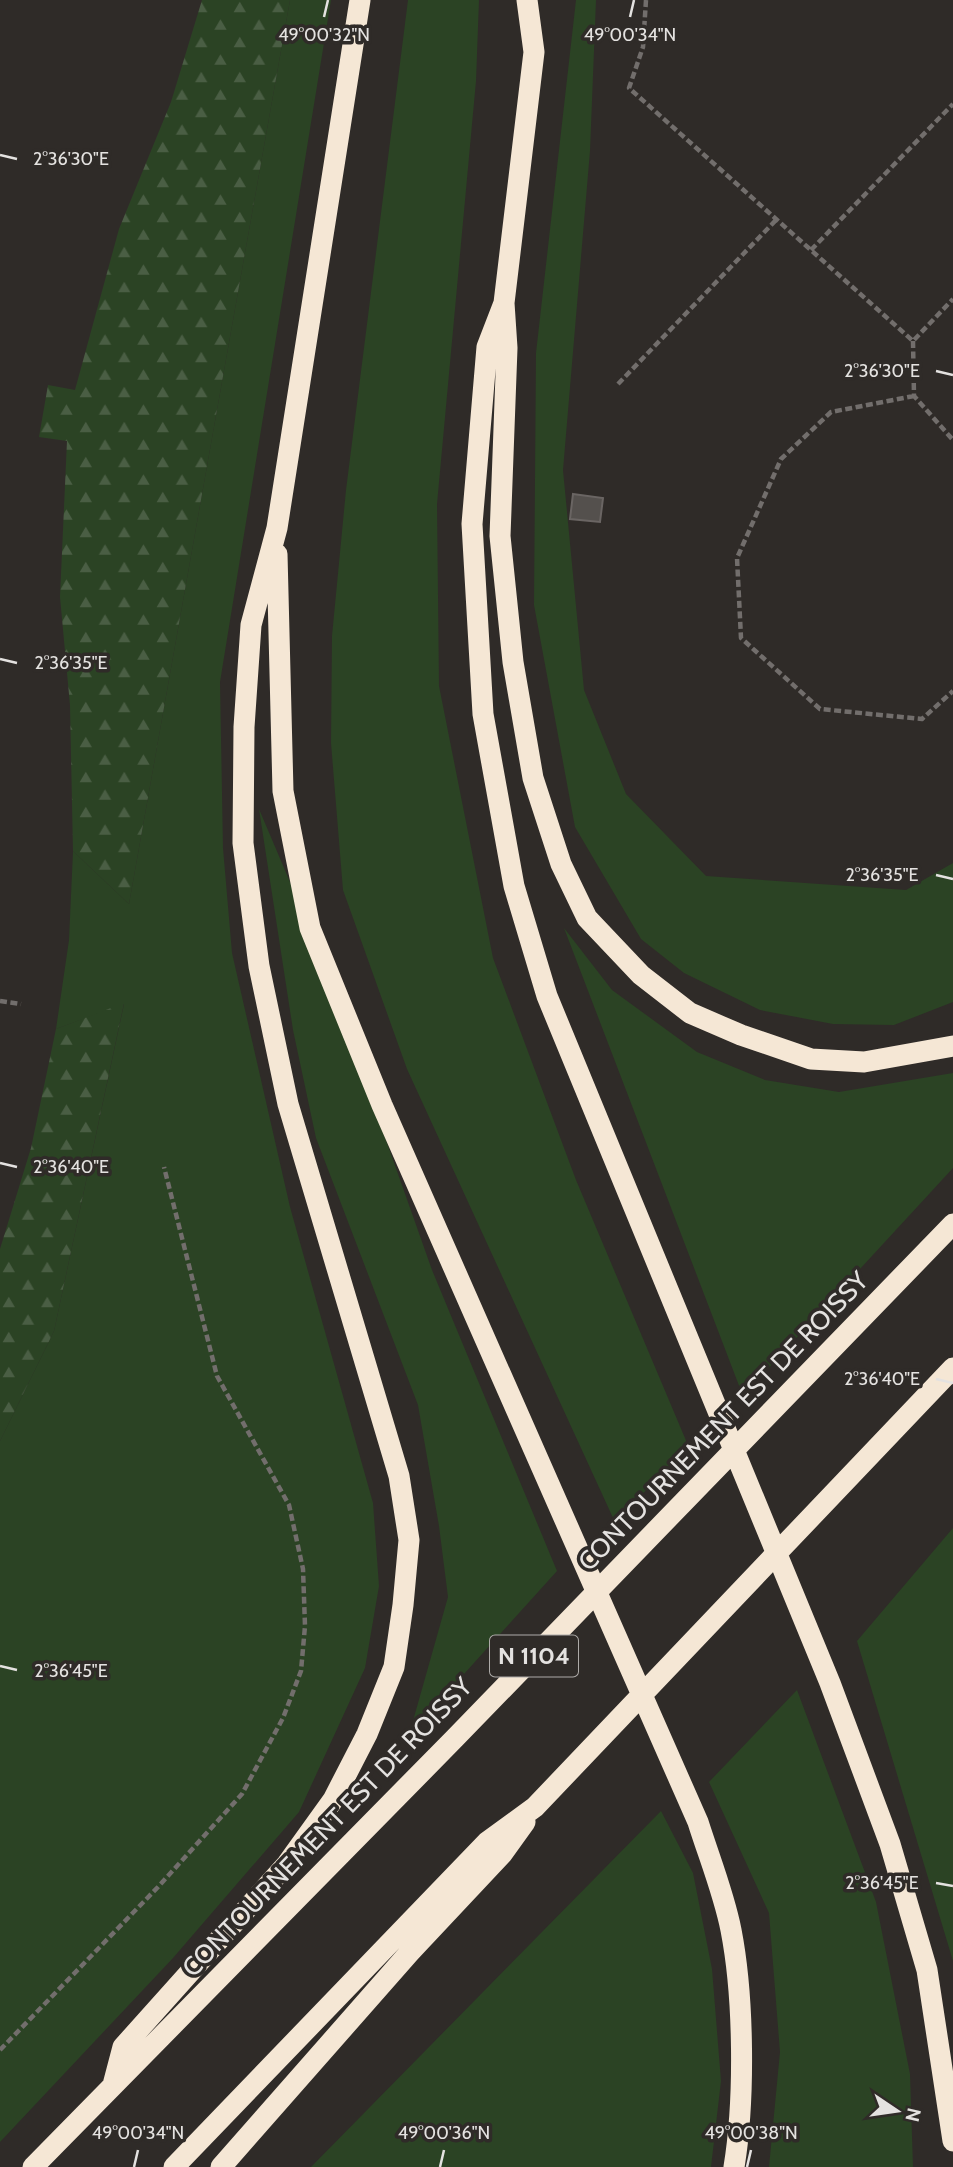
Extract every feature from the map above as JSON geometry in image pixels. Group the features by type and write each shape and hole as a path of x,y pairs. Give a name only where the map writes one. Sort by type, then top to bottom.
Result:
{"highway":[{"path":"113,2085 123,2047 287,1864 332,1800 367,1734 394,1667 402,1605 409,1540 399,1476 288,1104 259,966 243,843 244,727 251,625 277,528 359,0"},
{"path":"527,0 534,52 504,303 508,348 500,536 513,663 533,778 561,864 587,918 641,975 690,1013 741,1035 811,1059 864,1062 953,1046"},
{"path":"504,303 487,347 472,524 486,727 514,886 547,996 830,1683 890,1844 928,1970 953,2141"},
{"path":"277,528 283,791 310,928 382,1105 698,1822 731,1930 741,2036 738,2139 734,2167"},
{"name":"CONTOURNEMENT EST DE ROISSY","path":"33,2167 953,1224"},
{"path":"221,2167 410,1952 502,1854 535,1807 953,1368"},
{"path":"174,2167 487,1842 535,1807"}],"path":[{"path":"646,0 643,47 629,88 913,341"},
{"path":"811,250 953,104"},
{"path":"618,384 776,220"},
{"path":"953,299 913,341 914,396 953,440"},
{"path":"914,396 831,412 781,458 737,558 741,638 820,709 922,719 953,691"},
{"path":"0,1001 21,1004"},
{"path":"0,2050 158,1887 242,1794 283,1718 301,1671 305,1626 303,1569 289,1505 217,1376 164,1167"}],"green space":[{"path":"202,0 290,0 129,904 73,851 70,705 60,597 67,441 39,437 48,385 75,390 119,229 171,102"},
{"path":"290,0 331,0 220,682 223,848 232,953 290,1207 373,1503 379,1586 365,1668 299,1812 173,1958 0,2142 0,1441 54,1331 124,1004 56,1029 69,940 73,851 129,904"},
{"path":"408,0 479,0 476,81 437,504 439,686 493,958 576,1180 690,1450 614,1520 407,1069 343,890 331,743 332,636 346,490"},
{"path":"576,0 596,0 590,151 563,470 584,690 626,794 706,876 906,890 953,863 953,1002 894,1025 833,1024 760,1010 684,973 641,939 575,827 534,605 536,353"},
{"path":"259,809 318,948 432,1270 557,1571 409,1735 448,1597 439,1526 418,1405 316,1138 293,1030"},
{"path":"564,928 612,990 697,1052 765,1080 839,1092 953,1073 953,1168 743,1396"},
{"path":"124,1003 54,1331 0,1441 0,1249 31,1148 56,1029"},
{"path":"953,1528 953,1961 857,1641"},
{"path":"797,1690 876,1902 910,2074 913,2167 769,2167 780,2052 769,1913 709,1782"},
{"path":"661,1811 693,1873 712,1969 721,2081 711,2167 311,2167"}],"building":[{"path":"573,494 603,498 600,522 570,519"}]}
